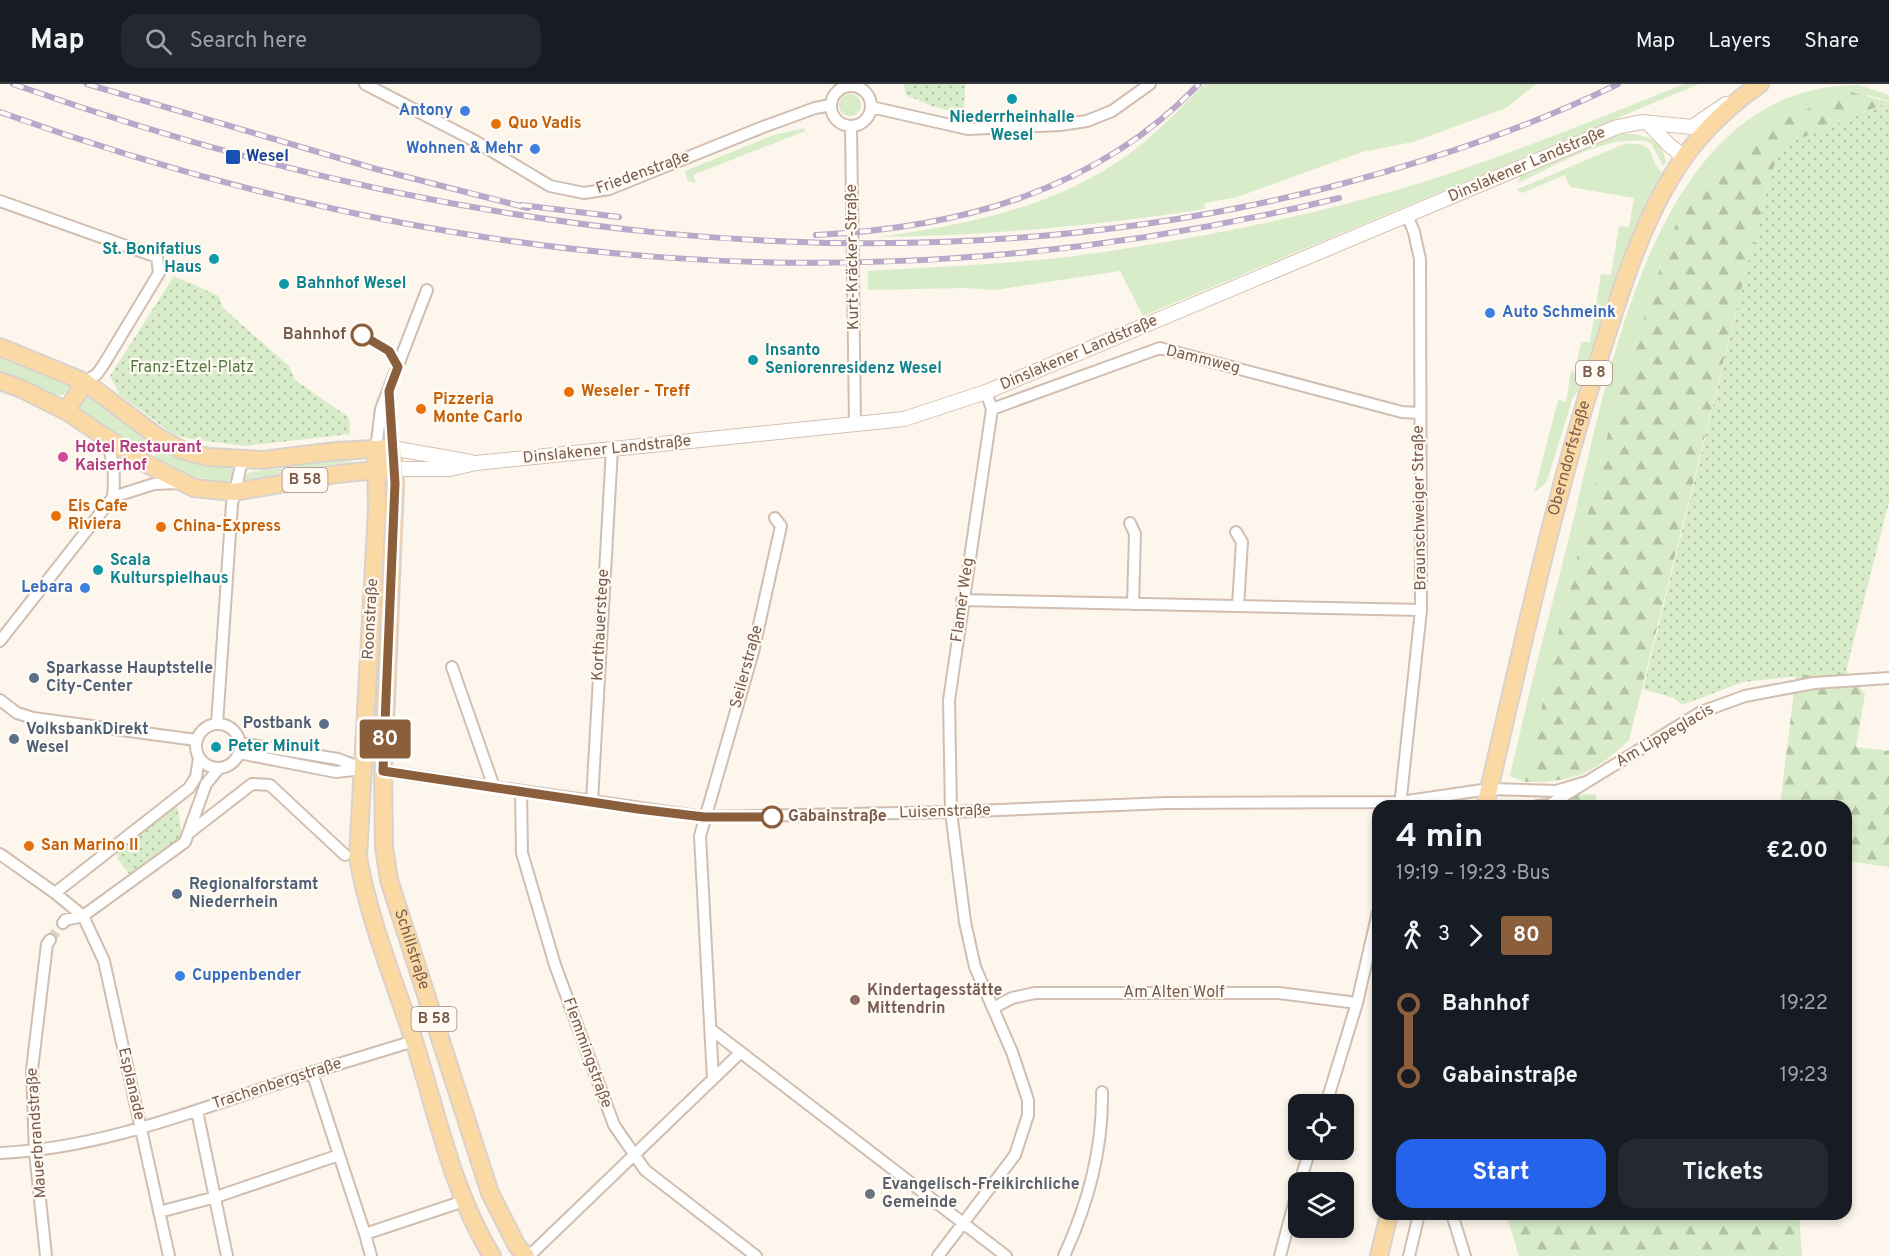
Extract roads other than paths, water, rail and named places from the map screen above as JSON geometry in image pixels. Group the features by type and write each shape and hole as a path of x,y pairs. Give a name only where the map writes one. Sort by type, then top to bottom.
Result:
{"main road":[{"name":"Dinslakener Landstraße","path":"385,469 450,469 476,463 904,418 986,392 1633,122 1692,127 1760,84"},
{"name":"Oberndorfstraße","path":"1493,795 1536,589 1573,443 1617,303 1650,217 1684,157 1718,119 1760,84"},
{"path":"1649,124 1669,146 1684,157"},
{"name":"B 58","path":"0,347 85,382 158,437 182,450 208,457 242,460 384,448 383,771"},
{"name":"B 58","path":"0,381 66,411 141,461 194,488 234,492 385,469"},
{"path":"66,411 85,382"},
{"name":"Dinslakener Landstraße","path":"384,448 476,463"},
{"name":"Roonstraße","path":"364,769 385,469"},
{"path":"364,769 383,771"},
{"name":"Schillstraße","path":"364,769 358,808 358,857 368,906 414,1041 464,1201 492,1256"},
{"name":"Schillstraße","path":"383,771 384,847 389,880 490,1193 517,1246 527,1256"},
{"path":"1378,1256 1387,1220"}],"street":[{"name":"Friedenstraße","path":"365,84 475,141 550,186 584,194 609,189 763,126 815,108 831,105"},
{"path":"871,107 968,129 1060,125 1087,121 1112,111 1150,84"},
{"path":"851,85 864,90 871,107 866,119 851,126 844,125 834,117 831,105 839,89 851,85"},
{"name":"Kurt-Kräcker-Straße","path":"851,126 855,424"},
{"path":"0,201 157,257 159,273 104,364 97,374 85,382"},
{"name":"Braunschweiger Straße","path":"1403,800 1421,610 1418,413 1420,259 1414,232 1407,215"},
{"path":"384,448 377,426 427,290"},
{"name":"Dammweg","path":"992,409 1160,348 1402,412 1418,413"},
{"path":"384,448 389,391"},
{"name":"Flamer Weg","path":"938,1256 1015,1155 1028,1115 1028,1100 1015,1061 975,967 967,933 951,812 949,700 992,409 986,392"},
{"path":"104,437 114,465 113,497"},
{"name":"Korthauerstege","path":"592,801 612,449"},
{"path":"217,724 234,492 242,460"},
{"path":"0,641 113,497 154,484 183,483"},
{"name":"Seilerstraße","path":"704,817 753,652 781,526 775,518"},
{"path":"1130,523 1135,534 1133,604"},
{"path":"1236,532 1242,542 1238,606"},
{"path":"962,600 1421,610"},
{"path":"452,667 494,787"},
{"name":"Am Lippeglacis","path":"1556,800 1701,712 1745,696 1815,683 1889,678"},
{"path":"0,700 17,713 33,718 196,740"},
{"path":"55,893 189,788 196,777 199,758 196,740 204,728 217,724 234,731 239,748 234,762 219,768 206,784 185,842 83,916 65,920 63,923"},
{"path":"239,748 336,772 364,769"},
{"path":"199,758 203,764 219,768"},
{"name":"Luisenstraße","path":"383,771 704,817 951,812 1167,803 1372,804"},
{"name":"Am Lippeglacis","path":"1493,795 1556,790 1586,782"},
{"path":"189,833 252,784 270,785 345,855"},
{"name":"Flemmingstraße","path":"521,791 522,853 555,965 606,1105 634,1157 645,1170 756,1256"},
{"name":"Luisenstraße","path":"1443,800 1493,795"},
{"path":"704,817 700,836 713,1030 713,1079"},
{"path":"0,854 83,916"},
{"name":"Esplanade","path":"83,916 104,961 169,1256"},
{"path":"1329,1094 1357,1003 1372,938"},
{"name":"Mauerbrandstraße","path":"46,1256 35,1152 32,1070 47,944 50,940"},
{"name":"Am Alten Wolf","path":"993,1008 1012,998 1035,993 1279,993 1357,1003"},
{"path":"713,1030 1006,1256"},
{"name":"Trachenbergstraße","path":"0,1153 35,1152 141,1130 312,1072 414,1041"},
{"path":"527,1256 634,1157 740,1053"},
{"path":"312,1072 372,1256"},
{"path":"1064,1256 1079,1224 1094,1172 1102,1116 1102,1092"},
{"path":"197,1111 227,1256"},
{"path":"159,1212 216,1197 339,1155"},
{"path":"365,1234 464,1201"},
{"path":"1409,1256 1418,1220"},
{"path":"1454,1220 1465,1256"},
{"path":"1280,1256 1288,1225"}],"tunnel":[{"path":"50,940 63,923"}],"railway":[{"path":"13,84 172,136 334,179 499,212 665,233 832,243 999,239 1165,221 1330,187 1404,166 1513,130 1618,84"},
{"path":"87,84 376,169 528,208"},
{"path":"816,235 922,224 1023,197 1071,177 1116,152 1159,121 1199,84"},
{"path":"0,112 166,166 332,209 497,239 663,257 830,263 998,255 1167,234 1339,198"},
{"path":"521,205 619,217"}],"place":[{"name":"Niederrheinhalle Wesel","path":"1012,99"},
{"name":"Antony","path":"465,111"},
{"name":"Quo Vadis","path":"496,124"},
{"name":"Wohnen & Mehr","path":"535,149"},
{"name":"Wesel","path":"233,157"},
{"name":"St. Bonifatius Haus","path":"214,259"},
{"name":"Bahnhof Wesel","path":"284,284"},
{"name":"Auto Schmeink","path":"1490,313"},
{"name":"Bahnhof","path":"362,335"},
{"name":"Insanto Seniorenresidenz Wesel","path":"753,360"},
{"name":"Weseler - Treff","path":"569,392"},
{"name":"Pizzeria Monte Carlo","path":"421,409"},
{"name":"Hotel Restaurant Kaiserhof","path":"63,457"},
{"name":"Eis Cafe Riviera","path":"56,516"},
{"name":"China-Express","path":"161,527"},
{"name":"Scala Kulturspielhaus","path":"98,570"},
{"name":"Lebara","path":"85,588"},
{"name":"Sparkasse Hauptstelle City-Center","path":"34,678"},
{"name":"Postbank","path":"324,724"},
{"name":"VolksbankDirekt Wesel","path":"14,739"},
{"name":"Peter Minuit","path":"216,747"},
{"name":"Gabainstraße","path":"772,817"},
{"name":"San Marino II","path":"29,846"},
{"name":"Regionalforstamt Niederrhein","path":"177,894"},
{"name":"Cuppenbender","path":"180,976"},
{"name":"Kindertagesstätte Mittendrin","path":"855,1000"},
{"name":"Evangelisch-Freikirchliche Gemeinde","path":"870,1194"}],"park label":[{"name":"Franz-Etzel-Platz","path":"192,368"}]}
